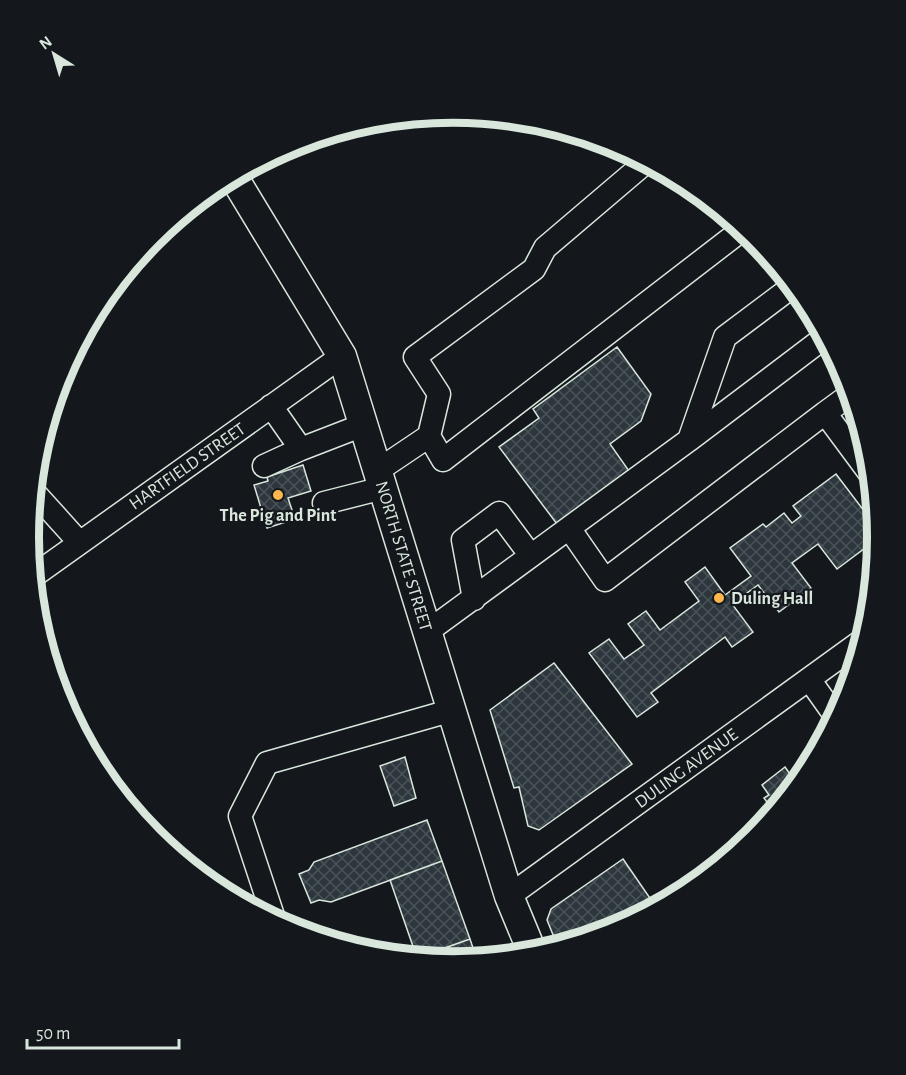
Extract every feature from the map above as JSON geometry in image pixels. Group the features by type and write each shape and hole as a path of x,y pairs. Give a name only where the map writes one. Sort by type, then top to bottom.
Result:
{"main road":[{"name":"NORTH STATE STREET","path":"238,184 342,356 509,896 529,945"}],"street":[{"path":"324,503 380,479 429,436 439,394 415,357 534,269 545,248 639,168"},
{"path":"429,436 443,460 735,235"},
{"path":"689,440 725,337 786,291"},
{"path":"427,632 818,342"},
{"name":"HARTFIELD STREET","path":"41,571 342,356"},
{"path":"569,528 605,580 843,400"},
{"path":"271,406 301,449"},
{"path":"825,414 857,447"},
{"path":"264,466 363,425"},
{"path":"41,500 79,542"},
{"path":"474,599 464,540 499,513 531,556"},
{"name":"DULING AVENUE","path":"509,896 852,648"},
{"path":"809,679 830,708"},
{"path":"271,909 240,816 267,763 453,710"}],"building":[{"path":"617,347 651,394 641,421 610,444 629,471 557,524 499,447 539,418 533,409"},
{"name":"The Pig and Pint","path":"303,465 311,491 288,498 295,519 267,528 254,485 268,481 267,477"},
{"name":"Duling Hall","path":"836,474 866,514 867,547 837,569 818,544 792,563 811,588 779,612 758,585 732,604 753,632 732,647 725,637 651,693 658,702 637,717 589,653 609,639 624,659 644,645 628,624 646,611 660,630 699,601 685,582 705,567 725,595 751,576 730,548 763,524 766,527 784,513 792,523 801,516 793,506"},
{"path":"554,663 632,764 539,830 528,826 519,787 514,788 490,710"},
{"path":"405,757 416,798 394,806 380,766"},
{"path":"785,767 791,776 769,805 764,798 769,795 762,785"},
{"path":"427,820 442,861 331,902 319,900 311,903 299,874 309,870 314,862"},
{"path":"623,859 652,901 586,930 555,938 547,920 551,909"},
{"path":"442,861 470,939 437,951 414,950 390,880"},
{"path":"470,939 474,951 453,951 436,951"}],"place":[{"name":"The Pig and Pint","path":"278,495"},
{"name":"Duling Hall","path":"719,598"}]}
